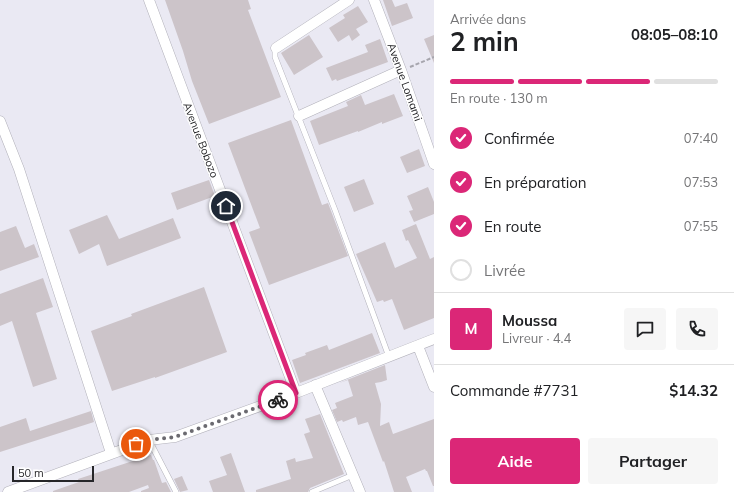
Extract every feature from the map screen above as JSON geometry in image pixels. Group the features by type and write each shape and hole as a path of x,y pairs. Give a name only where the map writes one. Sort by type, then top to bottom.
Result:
{"street":[{"name":"Avenue Bobozo","path":"149,0 296,393"},
{"path":"276,48 349,0"},
{"name":"Avenue Lomami","path":"374,0 401,70 434,164"},
{"path":"299,116 401,70"},
{"path":"0,121 19,169 111,453"},
{"path":"8,492 149,440 175,437 389,358 434,339"},
{"path":"418,346 434,387"},
{"path":"315,385 360,492"}],"lane":[{"path":"276,48 276,57 335,210 389,358"},
{"path":"149,440 176,492"},
{"path":"312,492 353,475"}],"path":[{"path":"401,70 434,57"}],"building":[{"path":"165,0 248,0 251,9 248,10 281,97 209,124 192,81"},
{"path":"383,0 392,0 395,7 407,3 413,18 392,26"},
{"path":"358,6 368,22 356,29 360,35 352,41 349,35 338,42 329,28 345,18 343,15"},
{"path":"309,35 323,57 294,75 281,53"},
{"path":"434,35 434,63 424,39"},
{"path":"380,39 388,62 337,81 336,79 332,81 326,68 368,52 365,45"},
{"path":"394,94 403,116 319,145 310,121 348,106 346,102 361,95 365,105"},
{"path":"291,120 322,205 328,203 348,256 269,285 249,232 260,228 228,143"},
{"path":"419,149 425,166 407,173 400,157"},
{"path":"364,179 374,204 354,212 344,187"},
{"path":"209,180 215,196 177,210 171,193"},
{"path":"428,187 434,202 434,214 414,222 409,211 413,210 407,196"},
{"path":"107,215 119,239 173,218 181,238 107,266 99,244 79,254 69,230"},
{"path":"416,224 430,259 434,257 434,318 404,330 392,299 384,302 383,300 377,302 356,254 385,242 395,268 417,258 408,240 406,241 402,230"},
{"path":"16,226 25,248 34,244 39,257 0,271 0,232"},
{"path":"43,278 53,307 36,313 57,379 33,387 12,321 0,326 0,294"},
{"path":"204,287 227,352 155,378 112,391 91,331 132,316 131,314"},
{"path":"372,333 380,353 300,383 292,360 306,355 305,353 327,345 329,350"},
{"path":"385,365 387,380 375,383 381,404 380,426 389,422 393,434 434,419 434,486 425,469 406,477 412,492 394,492 384,461 383,462 368,422 358,425 356,417 343,422 342,420 337,422 332,410 337,408 335,403 353,396 348,380 339,383"},
{"path":"91,411 94,422 0,452 0,427 26,418 30,431"},
{"path":"320,414 344,474 310,488 308,492 256,492 256,490 291,479 286,461 295,458 296,462 313,458 304,434 310,432 305,419"},
{"path":"231,453 245,492 213,492 209,481 227,475 220,457"},
{"path":"151,455 162,483 166,482 171,492 141,492 149,488 148,485 129,492 53,492 79,482 78,479"},
{"path":"182,476 188,490 180,492 174,479"}],"way so far":[{"path":"136,444 149,440 175,437 278,400"}],"route":[{"path":"226,206 296,393 278,400"}]}
